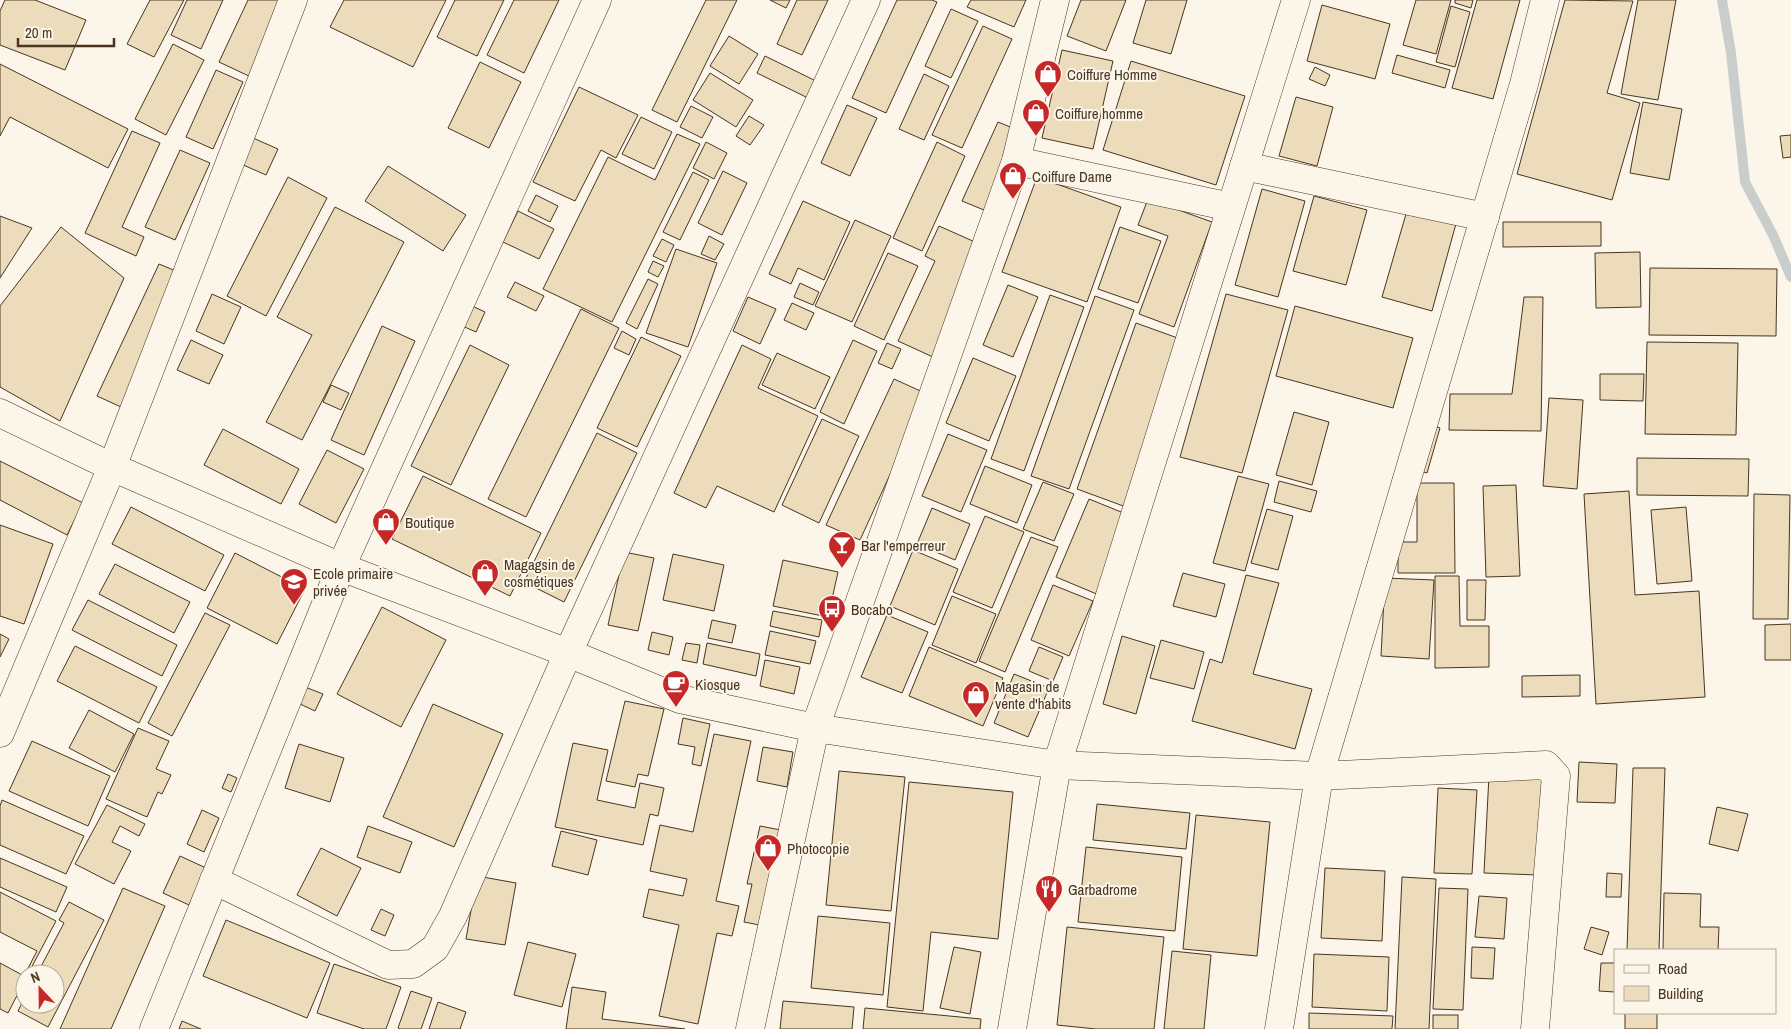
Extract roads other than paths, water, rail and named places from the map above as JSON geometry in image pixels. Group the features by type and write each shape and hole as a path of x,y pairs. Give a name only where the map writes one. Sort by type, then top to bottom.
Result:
{"street":[{"path":"0,733 112,467 293,0"},
{"path":"154,1029 341,567 597,0"},
{"path":"214,880 388,965 413,964 435,948 453,916 568,653 866,0"},
{"path":"750,1029 815,728 1016,161 1055,0"},
{"path":"1012,1029 1057,765 1296,0"},
{"path":"1279,1029 1319,776 1524,84 1545,0"},
{"path":"1016,161 1231,208"},
{"path":"1244,166 1485,217"},
{"path":"0,413 112,467 341,567 568,653 680,699 815,728 1057,765 1319,776 1546,765 1556,776 1535,1029"}],"waterway":[{"path":"1722,0 1731,53 1745,182 1773,235 1791,277"}],"place":[{"name":"Coiffure Homme","path":"1048,98"},
{"name":"Coiffure homme","path":"1036,137"},
{"name":"Coiffure Dame","path":"1013,200"},
{"name":"Boutique","path":"386,546"},
{"name":"Bar l'emperreur","path":"842,569"},
{"name":"Magagsin de cosmétiques","path":"485,597"},
{"name":"Ecole primaire privée","path":"294,606"},
{"name":"Bocabo","path":"832,633"},
{"name":"Kiosque","path":"676,708"},
{"name":"Magasin de vente d'habits","path":"976,719"},
{"name":"Photocopie","path":"768,872"},
{"name":"Garbadrome","path":"1049,913"}]}
